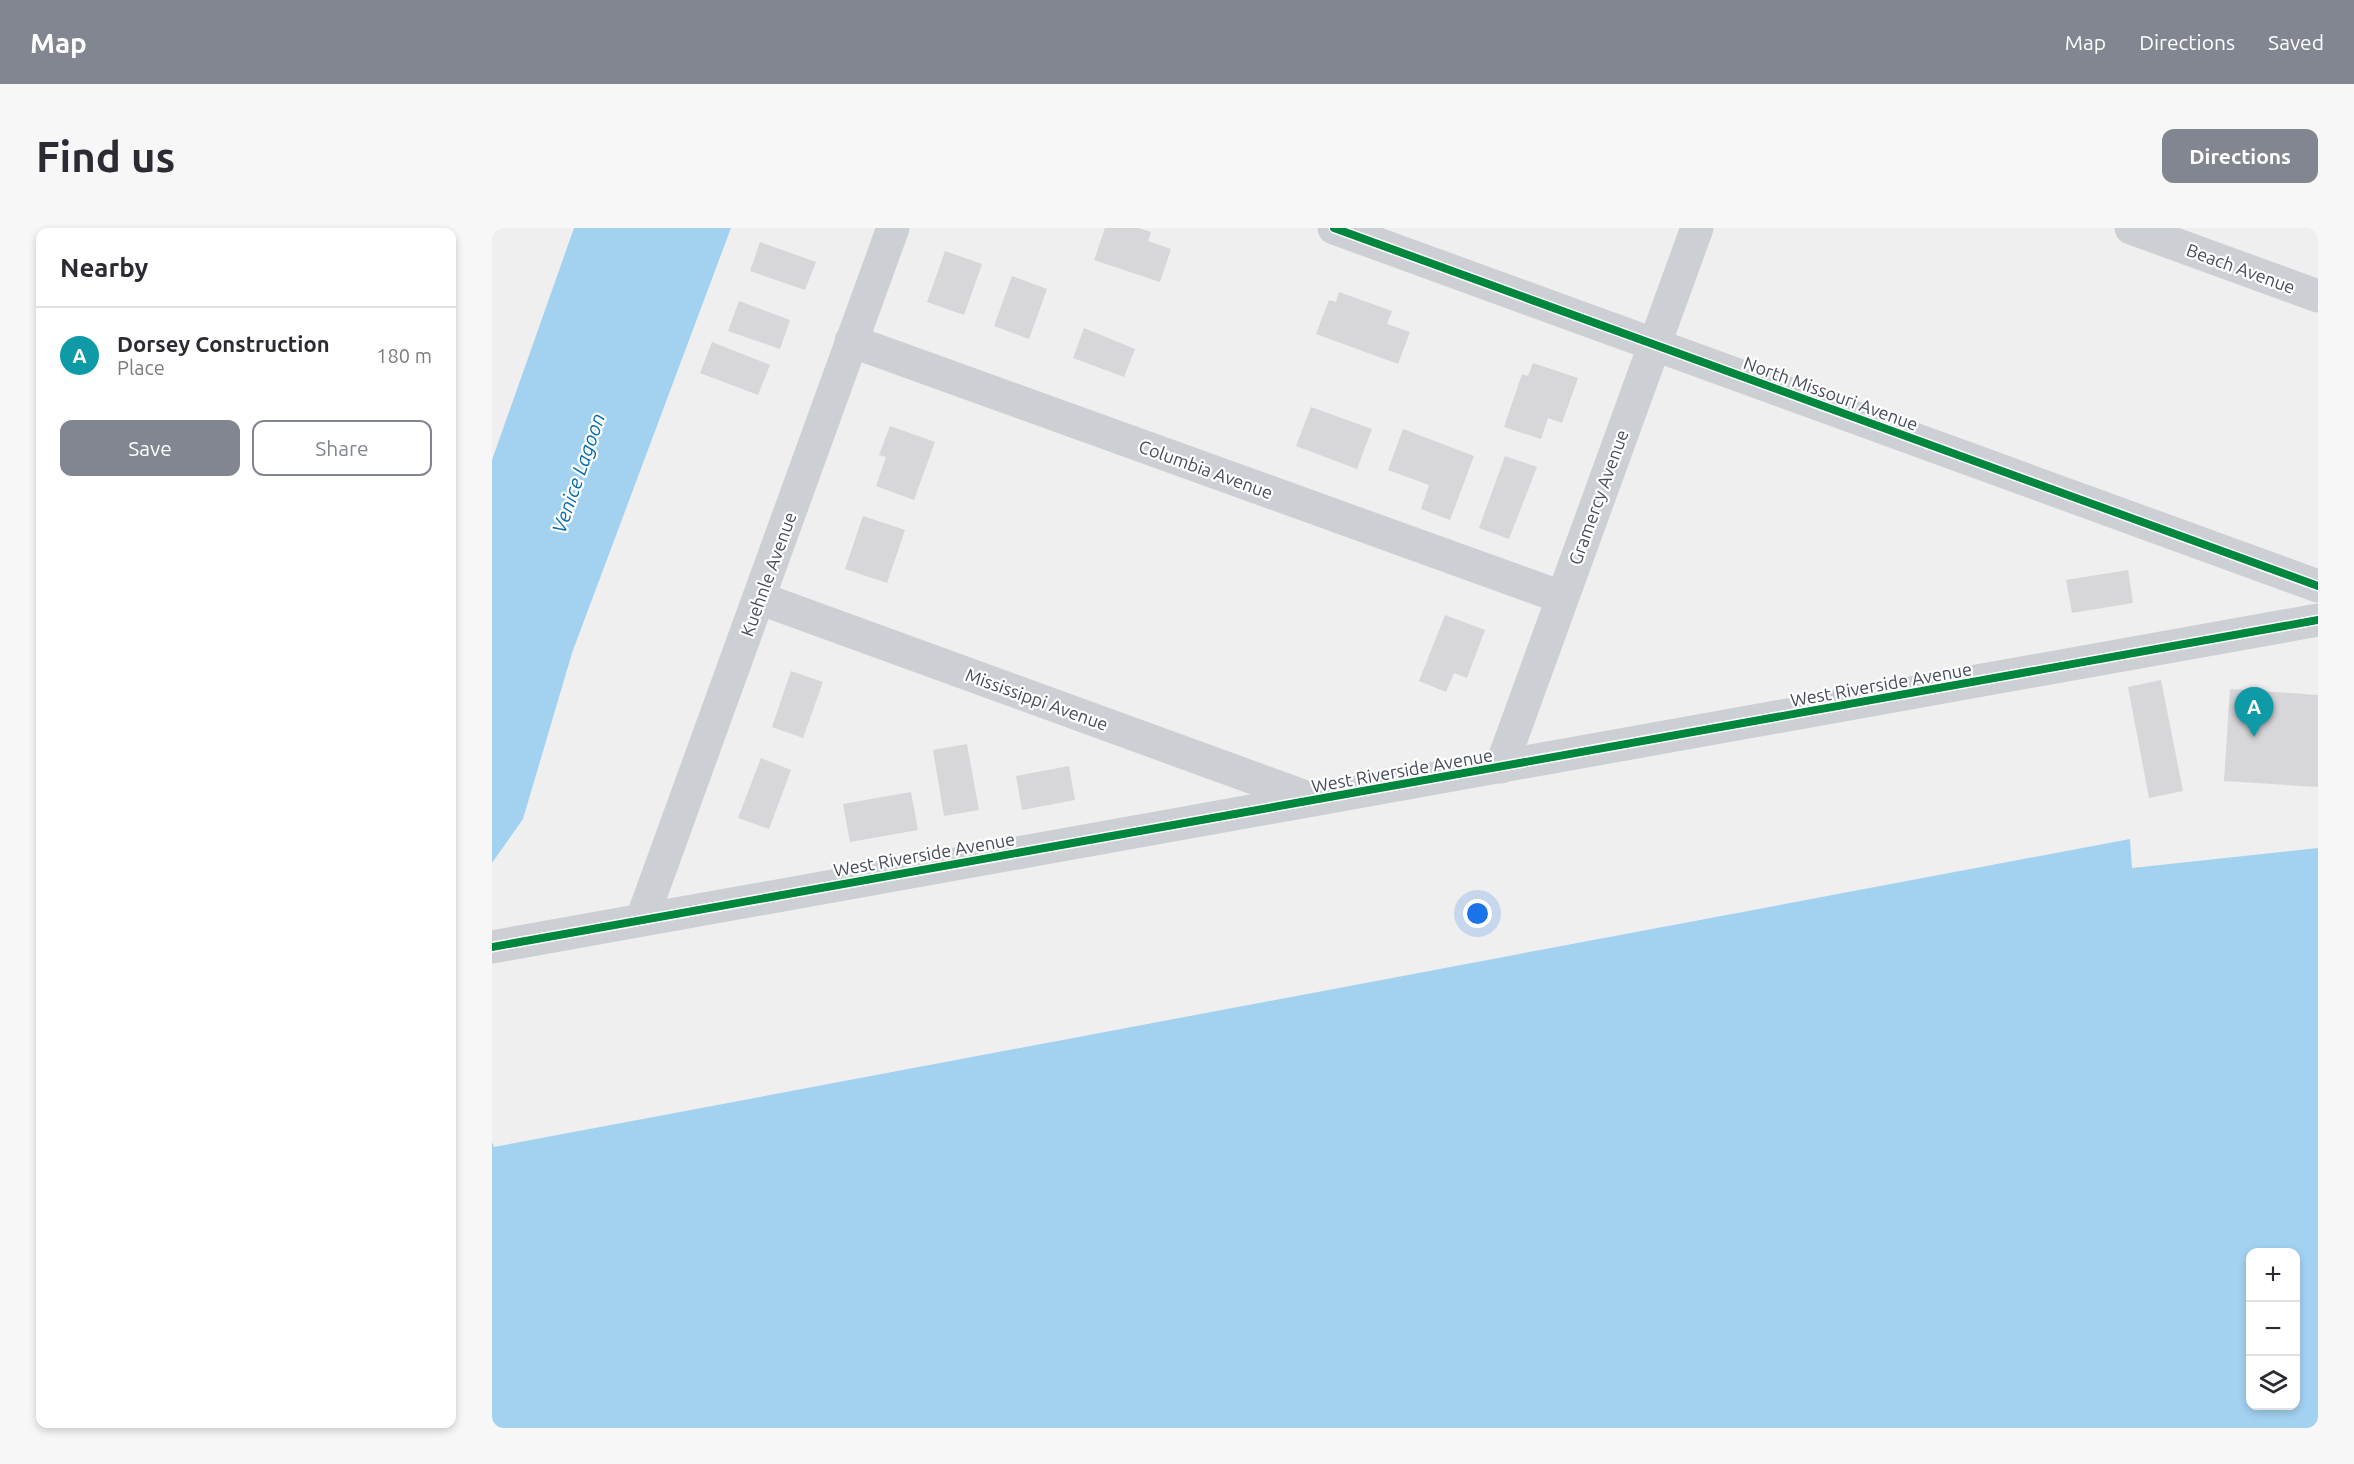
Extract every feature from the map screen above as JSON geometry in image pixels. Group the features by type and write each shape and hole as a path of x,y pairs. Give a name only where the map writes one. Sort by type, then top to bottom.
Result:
{"street":[{"name":"Kuehnle Avenue","path":"642,919 893,228"},
{"name":"North Missouri Avenue","path":"1334,228 2318,586"},
{"name":"Gramercy Avenue","path":"1501,767 1697,228"},
{"name":"Beach Avenue","path":"2131,228 2318,296"},
{"name":"Columbia Avenue","path":"851,341 1561,597"},
{"name":"Mississippi Avenue","path":"759,598 1316,801"},
{"name":"West Riverside Avenue","path":"492,947 2318,620"}],"water":[{"name":"Venice Lagoon","path":"574,228 731,228 572,653 523,819 492,863 492,460"},
{"path":"2130,839 2132,868 2318,848 2318,1428 492,1428 492,1142 494,1147"}],"building":[{"path":"1105,228 1139,228 1151,232 1148,241 1171,249 1160,282 1094,260"},
{"path":"760,242 816,262 805,290 750,271"},
{"path":"945,251 982,264 964,315 927,302"},
{"path":"1012,276 1047,289 1029,339 994,326"},
{"path":"1339,292 1392,311 1387,324 1410,332 1398,364 1316,334 1329,300 1336,302"},
{"path":"739,301 790,320 780,349 728,331"},
{"path":"1084,328 1135,349 1124,377 1073,358"},
{"path":"712,342 770,365 758,395 700,373"},
{"path":"1533,363 1578,378 1562,423 1548,418 1541,439 1504,427 1522,374 1528,376"},
{"path":"1311,407 1372,429 1357,469 1296,446"},
{"path":"890,426 935,442 914,500 876,486 886,457 879,455"},
{"path":"1403,429 1474,456 1450,520 1421,509 1429,485 1388,470"},
{"path":"1505,456 1537,467 1509,539 1479,528"},
{"path":"863,516 905,530 887,583 845,569"},
{"path":"2128,570 2133,603 2072,613 2066,580"},
{"path":"1445,615 1485,630 1467,678 1454,673 1446,692 1419,681"},
{"path":"791,671 823,682 803,738 772,727"},
{"path":"2161,680 2183,791 2149,798 2128,687"},
{"path":"2230,689 2318,695 2318,787 2224,781"},
{"path":"967,744 979,810 944,816 933,750"},
{"path":"761,758 791,770 769,829 738,818"},
{"path":"1069,766 1075,800 1022,810 1016,776"},
{"path":"911,792 918,830 850,842 843,804"}],"cycle path":[{"path":"1334,228 2318,586"},
{"path":"492,947 2318,620"}],"place":[{"name":"Dorsey Construction","path":"2254,737"}]}
